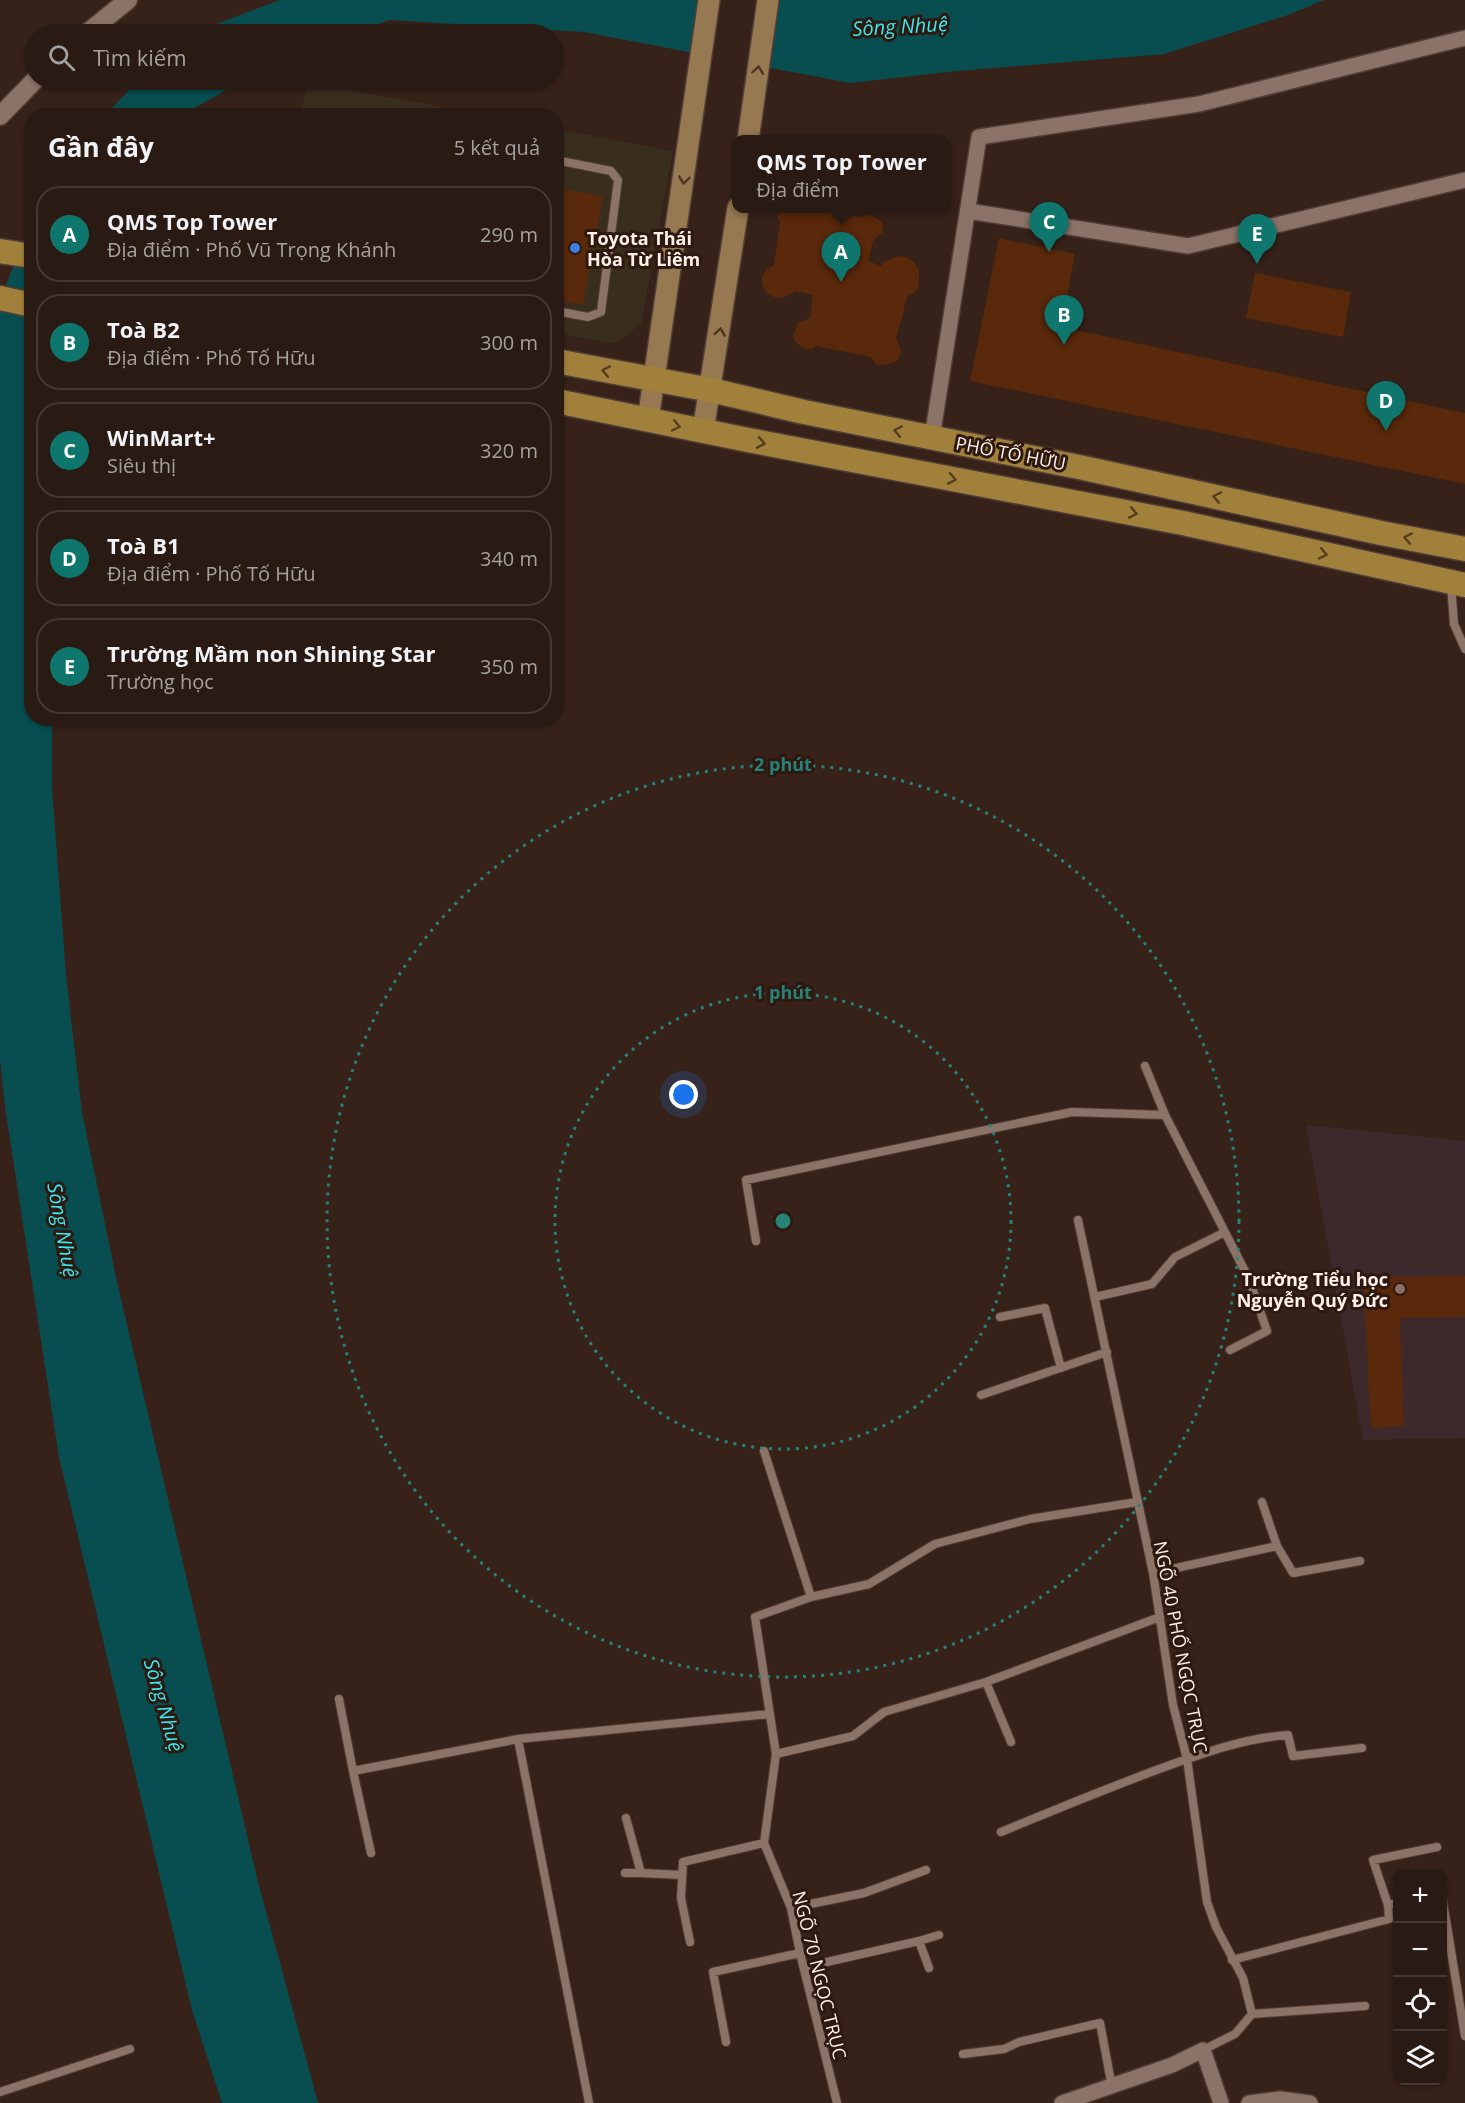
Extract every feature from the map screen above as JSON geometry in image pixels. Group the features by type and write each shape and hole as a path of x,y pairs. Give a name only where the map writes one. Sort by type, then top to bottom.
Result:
{"main road":[{"path":"648,420 709,0"},
{"path":"748,134 768,0"},
{"path":"703,431 737,213"},
{"path":"0,251 24,255"},
{"path":"0,298 24,303"},
{"name":"PHỐ TỐ HỮU","path":"564,363 711,390 804,412 1079,467 1381,533 1465,549"},
{"name":"PHỐ TỐ HỮU","path":"564,403 1183,523 1458,583"},
{"path":"1075,502 1079,467"}],"street":[{"path":"98,24 128,0"},
{"path":"932,438 979,136 1199,104 1465,38"},
{"path":"0,116 25,90"},
{"path":"968,211 1188,246 1465,180"},
{"path":"1062,2103 1086,2099 1172,2065 1203,2050 1221,2103"},
{"path":"1249,2103 1280,2099 1310,2103"}],"lane":[{"path":"564,162 611,171 618,180 601,312 588,317 564,312"},
{"path":"1458,583 1454,624 1465,649"},
{"path":"1145,1066 1165,1115 1249,1279 1267,1331 1230,1350"},
{"path":"756,1241 746,1180 1072,1113 1165,1115"},
{"name":"NGÕ 40 PHỐ NGỌC TRỤC","path":"1078,1220 1153,1573 1173,1705 1187,1759 1207,1902 1232,1960 1244,1978 1251,2014"},
{"path":"1095,1297 1152,1284 1175,1257 1225,1232"},
{"path":"1000,1317 1045,1308 1061,1368"},
{"path":"981,1395 1107,1352"},
{"path":"764,1451 811,1598"},
{"path":"690,1942 681,1898 683,1862 764,1843 776,1754 755,1617 811,1598 869,1584 934,1544 1030,1519 1137,1502"},
{"path":"1262,1502 1277,1546 1293,1573 1359,1561"},
{"path":"1153,1573 1277,1546"},
{"path":"776,1754 853,1736 884,1712 986,1682 1160,1617"},
{"path":"986,1682 1011,1742"},
{"path":"339,1699 370,1853"},
{"path":"353,1771 518,1739 770,1714"},
{"path":"1001,1832 1187,1759 1262,1737 1288,1735 1293,1756 1362,1748"},
{"path":"518,1739 589,2103"},
{"path":"626,1818 641,1873"},
{"name":"NGÕ 70 NGỌC TRỤC","path":"764,1843 791,1908 837,2103"},
{"path":"1232,1960 1389,1919 1388,1905 1373,1860 1437,1847"},
{"path":"791,1908 864,1893 926,1870"},
{"path":"625,1873 682,1875"},
{"path":"1388,1905 1393,1904"},
{"path":"1447,1921 1465,2036"},
{"path":"805,1967 939,1935"},
{"path":"919,1941 929,1968"},
{"path":"726,2042 713,1972 800,1953"},
{"path":"1203,2050 1235,2034 1251,2014 1365,2006"},
{"path":"963,2054 1004,2049 1019,2042 1100,2022 1112,2087"},
{"path":"0,2092 130,2049"}],"shaded area":[{"path":"306,90 350,90 447,108 302,108"},
{"path":"564,131 673,151 641,324 614,344 564,334"},
{"name":"Trường Tiểu học Nguyễn Quý Đức","path":"1306,1125 1465,1141 1465,1438 1363,1440"}],"water":[{"name":"Sông Nhuệ","path":"280,0 1324,0 1288,15 1164,54 957,71 850,83 584,32 564,31 564,24 454,24 389,20 379,24 217,24"},
{"path":"129,90 226,90 194,108 112,108"},
{"name":"Sông Nhuệ","path":"24,240 24,726 52,726 52,788 66,975 82,1112 117,1282 258,1882 318,2103 222,2103 192,2010 59,1457 5,1107 0,1059 0,300"}],"pier":[{"path":"709,0 768,0 758,68 701,57"}],"building":[{"name":"Toyota Thái Hòa Từ Liêm","path":"564,189 603,196 583,305 564,301"},
{"path":"777,213 839,213 859,217 871,215 882,222 883,228 882,233 873,241 868,261 881,266 884,262 898,256 906,257 914,262 919,270 919,286 907,297 896,339 901,350 899,358 894,363 880,365 875,363 871,357 816,346 806,349 795,342 793,337 797,323 810,318 813,295 796,291 782,298 774,297 767,293 762,285 762,276 767,269 774,266 780,222"},
{"path":"999,238 1075,254 1061,327 1465,413 1465,484 970,381"},
{"path":"1255,273 1351,292 1343,337 1246,318"},
{"path":"1465,1276 1465,1317 1400,1318 1404,1426 1371,1428 1363,1277"}],"place":[{"name":"Toyota Thái Hòa Từ Liêm","path":"575,248"},
{"name":"WinMart+","path":"1049,252"},
{"name":"Trường Mầm non Shining Star","path":"1257,264"},
{"name":"QMS Top Tower","path":"841,282"},
{"name":"Toà B2","path":"1064,345"},
{"name":"Toà B1","path":"1386,431"},
{"name":"Trường Tiểu học Nguyễn Quý Đức","path":"1400,1289"}]}
